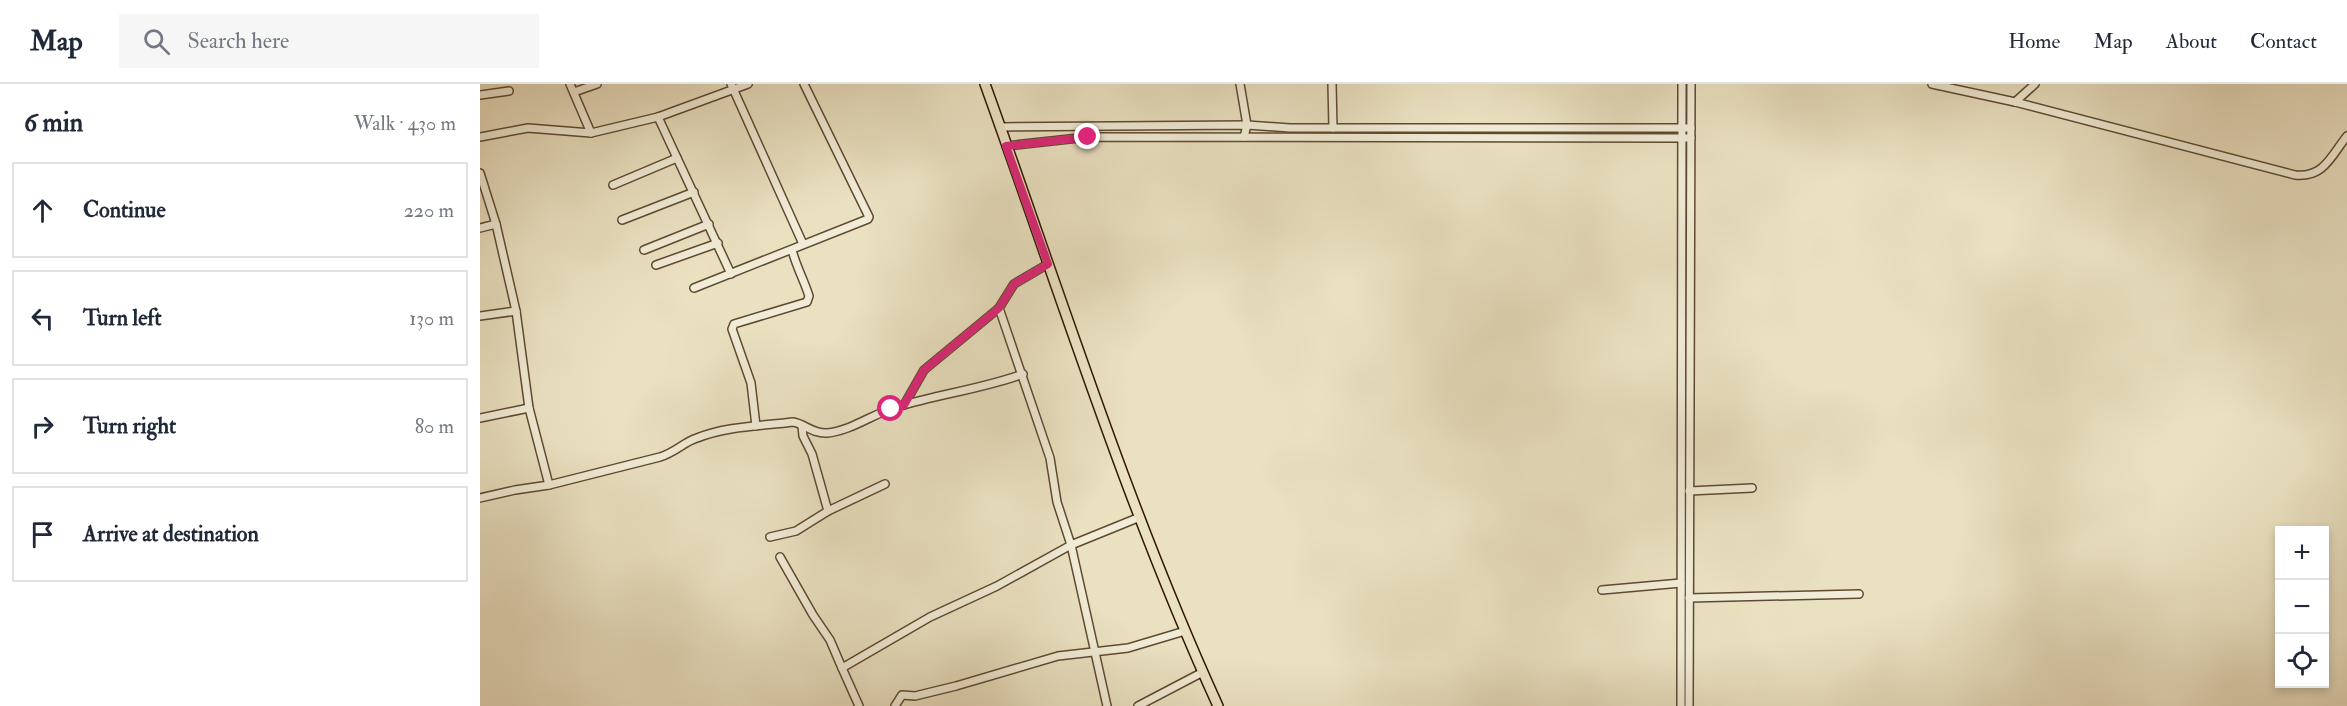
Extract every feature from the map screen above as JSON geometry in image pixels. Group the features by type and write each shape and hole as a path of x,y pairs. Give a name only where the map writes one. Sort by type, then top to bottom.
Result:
{"main road":[{"path":"985,84 1140,517 1185,631 1218,706"}],"street":[{"path":"570,84 591,133"},
{"path":"574,92 597,84"},
{"path":"480,137 528,128 591,133 658,117 732,87 748,84"},
{"path":"694,288 865,221 869,217 804,84"},
{"path":"1240,84 1247,125 1244,137"},
{"path":"1332,84 1333,128"},
{"path":"1682,84 1682,706"},
{"path":"1689,706 1691,84"},
{"path":"1932,84 2015,102 2307,176 2317,173 2347,136"},
{"path":"2015,102 2035,84"},
{"path":"732,87 803,244"},
{"path":"480,94 509,91"},
{"path":"658,117 731,274"},
{"path":"1000,127 1247,125 1333,128 1691,128"},
{"path":"1006,146 1088,137 1691,138"},
{"path":"613,185 677,158"},
{"path":"480,173 496,224 516,311 529,408 549,485"},
{"path":"621,220 694,192"},
{"path":"480,228 496,224"},
{"path":"644,250 709,224"},
{"path":"656,265 718,243"},
{"path":"756,426 751,383 732,329 734,324 807,302 809,296 792,250"},
{"path":"904,405 924,370 999,308 1014,284 1048,264"},
{"path":"999,308 1050,458 1057,502 1071,545 1107,706"},
{"path":"480,316 516,311"},
{"path":"480,498 549,485 660,457 673,453 696,438 730,429 793,422 800,423 814,432 836,431 904,405 995,384 1023,374"},
{"path":"480,418 529,408"},
{"path":"802,426 803,436 812,454 828,511"},
{"path":"770,537 796,531 828,511 885,484"},
{"path":"1689,490 1752,488"},
{"path":"842,668 930,617 997,586 1071,545 1140,517"},
{"path":"780,557 830,640 859,706"},
{"path":"1602,590 1681,583"},
{"path":"1689,598 1859,594"},
{"path":"895,706 902,695 915,696 956,686 1058,656 1128,648 1185,631"},
{"path":"1138,706 1203,672"}],"route":[{"path":"891,409 904,405 924,370 999,308 1014,284 1048,264 1006,146 1088,137"}]}
